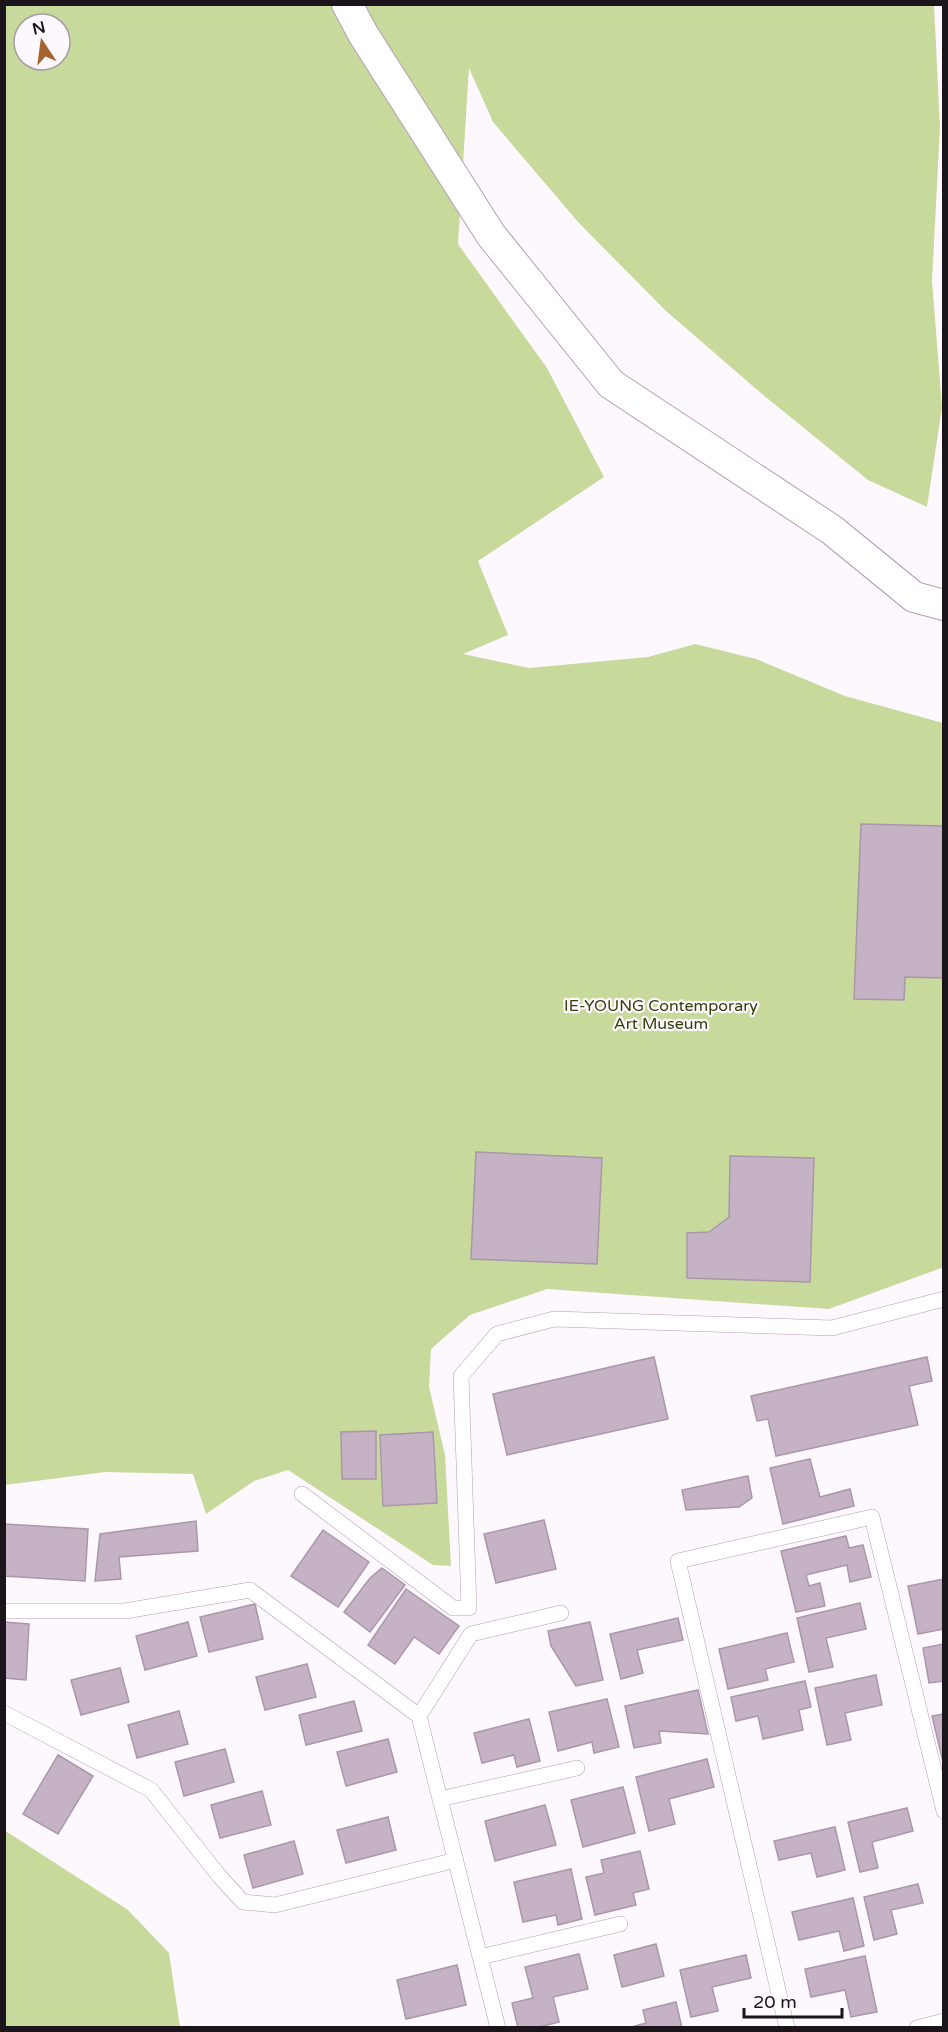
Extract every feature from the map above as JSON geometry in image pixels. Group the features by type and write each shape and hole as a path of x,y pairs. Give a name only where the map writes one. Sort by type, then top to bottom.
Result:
{"street":[{"path":"347,4 369,44 491,235 611,384 832,530 914,597 944,605"}],"lane":[{"path":"302,1494 453,1608 469,1608 461,1376 497,1334 554,1319 832,1328 944,1299"},
{"path":"787,2028 678,1561 872,1517 944,1811"},
{"path":"4,1611 125,1611 250,1590 419,1716 498,2028"},
{"path":"419,1716 471,1634 561,1613"},
{"path":"4,1713 151,1790 220,1877 243,1902 275,1905 456,1860"},
{"path":"440,1799 577,1768"},
{"path":"480,1957 620,1924"},
{"path":"917,2028 944,2021"}],"green space":[{"name":"IE-YOUNG Contemporary Art Museum","path":"4,5 934,5 940,127 932,281 942,407 927,507 868,480 762,394 666,311 578,222 493,122 469,68 458,244 547,368 604,477 478,561 508,635 463,654 529,668 648,657 695,644 756,659 845,696 943,723 944,1267 829,1309 547,1289 470,1315 431,1349 429,1387 445,1455 451,1566 433,1565 288,1470 254,1481 206,1514 193,1474 105,1472 5,1485"},
{"path":"4,1830 128,1910 169,1953 180,2027 5,2027"}],"building":[{"path":"861,824 944,826 944,978 905,977 904,1000 854,999"},
{"path":"476,1152 602,1158 597,1264 471,1259"},
{"path":"730,1156 814,1158 810,1282 687,1278 687,1233 709,1232 729,1217"},
{"path":"654,1357 668,1419 507,1455 493,1394"},
{"path":"927,1357 932,1381 909,1386 918,1425 776,1456 768,1419 757,1421 751,1396"},
{"path":"376,1431 376,1479 342,1479 341,1432"},
{"path":"433,1432 437,1503 383,1506 380,1435"},
{"path":"810,1459 820,1497 850,1489 854,1506 783,1524 770,1468"},
{"path":"748,1476 752,1498 739,1507 686,1510 682,1490"},
{"path":"544,1520 556,1569 496,1583 484,1534"},
{"path":"196,1521 198,1551 119,1557 121,1579 95,1581 100,1534"},
{"path":"4,1524 88,1529 85,1581 4,1576"},
{"path":"323,1530 369,1562 338,1607 291,1576"},
{"path":"846,1536 849,1548 863,1545 871,1577 850,1582 847,1565 806,1575 809,1586 820,1583 825,1606 796,1612 781,1551"},
{"path":"382,1568 405,1585 370,1632 344,1612 370,1578"},
{"path":"944,1579 944,1629 918,1634 908,1586"},
{"path":"406,1589 459,1626 439,1654 414,1637 395,1664 368,1645"},
{"path":"860,1603 866,1629 826,1638 833,1667 809,1672 797,1618"},
{"path":"255,1604 263,1639 209,1652 200,1617"},
{"path":"678,1618 683,1640 637,1650 643,1673 621,1679 610,1634"},
{"path":"4,1622 29,1624 26,1680 4,1678"},
{"path":"188,1622 197,1656 145,1670 136,1636"},
{"path":"590,1622 603,1680 576,1686 551,1646 548,1631"},
{"path":"787,1633 794,1662 765,1669 768,1680 728,1689 719,1649"},
{"path":"944,1644 944,1681 929,1683 923,1648"},
{"path":"307,1664 316,1697 265,1710 256,1677"},
{"path":"120,1668 129,1702 81,1715 71,1680"},
{"path":"876,1675 882,1705 845,1713 851,1740 827,1745 815,1688"},
{"path":"805,1681 811,1707 799,1710 803,1730 763,1739 758,1716 736,1721 731,1697"},
{"path":"698,1690 708,1734 659,1731 661,1743 634,1748 625,1706"},
{"path":"607,1699 619,1747 594,1753 592,1742 558,1751 549,1712"},
{"path":"354,1701 362,1731 306,1745 299,1715"},
{"path":"179,1711 188,1744 137,1758 128,1725"},
{"path":"944,1714 944,1762 943,1762 932,1716"},
{"path":"529,1719 540,1761 517,1767 514,1755 482,1763 474,1733"},
{"path":"388,1739 397,1772 346,1786 337,1752"},
{"path":"225,1749 234,1782 184,1796 175,1762"},
{"path":"58,1755 93,1776 58,1834 23,1814"},
{"path":"707,1759 714,1787 669,1799 675,1824 649,1831 636,1777"},
{"path":"623,1787 635,1833 583,1847 571,1800"},
{"path":"262,1791 271,1825 220,1838 211,1805"},
{"path":"545,1805 556,1845 495,1861 485,1821"},
{"path":"907,1808 913,1831 872,1842 878,1868 860,1872 848,1822"},
{"path":"388,1817 396,1850 346,1863 337,1830"},
{"path":"835,1827 845,1870 817,1877 811,1853 779,1860 774,1841"},
{"path":"294,1841 303,1874 253,1888 244,1855"},
{"path":"640,1851 649,1889 633,1893 636,1905 595,1915 586,1877 604,1873 601,1860"},
{"path":"571,1869 582,1919 558,1925 556,1915 523,1922 514,1882"},
{"path":"918,1884 923,1903 891,1910 897,1934 874,1940 864,1897"},
{"path":"853,1898 864,1946 844,1951 839,1931 799,1940 792,1912"},
{"path":"656,1944 664,1976 622,1987 614,1955"},
{"path":"579,1954 588,1989 553,1997 559,2022 536,2028 518,2028 512,2003 533,1998 525,1967"},
{"path":"746,1955 751,1978 712,1987 718,2011 691,2017 680,1970"},
{"path":"865,1956 877,2012 851,2017 845,1990 811,1997 805,1969"},
{"path":"457,1965 466,2005 406,2019 397,1980"},
{"path":"676,2002 682,2028 628,2028 646,2023 643,2010"}]}
